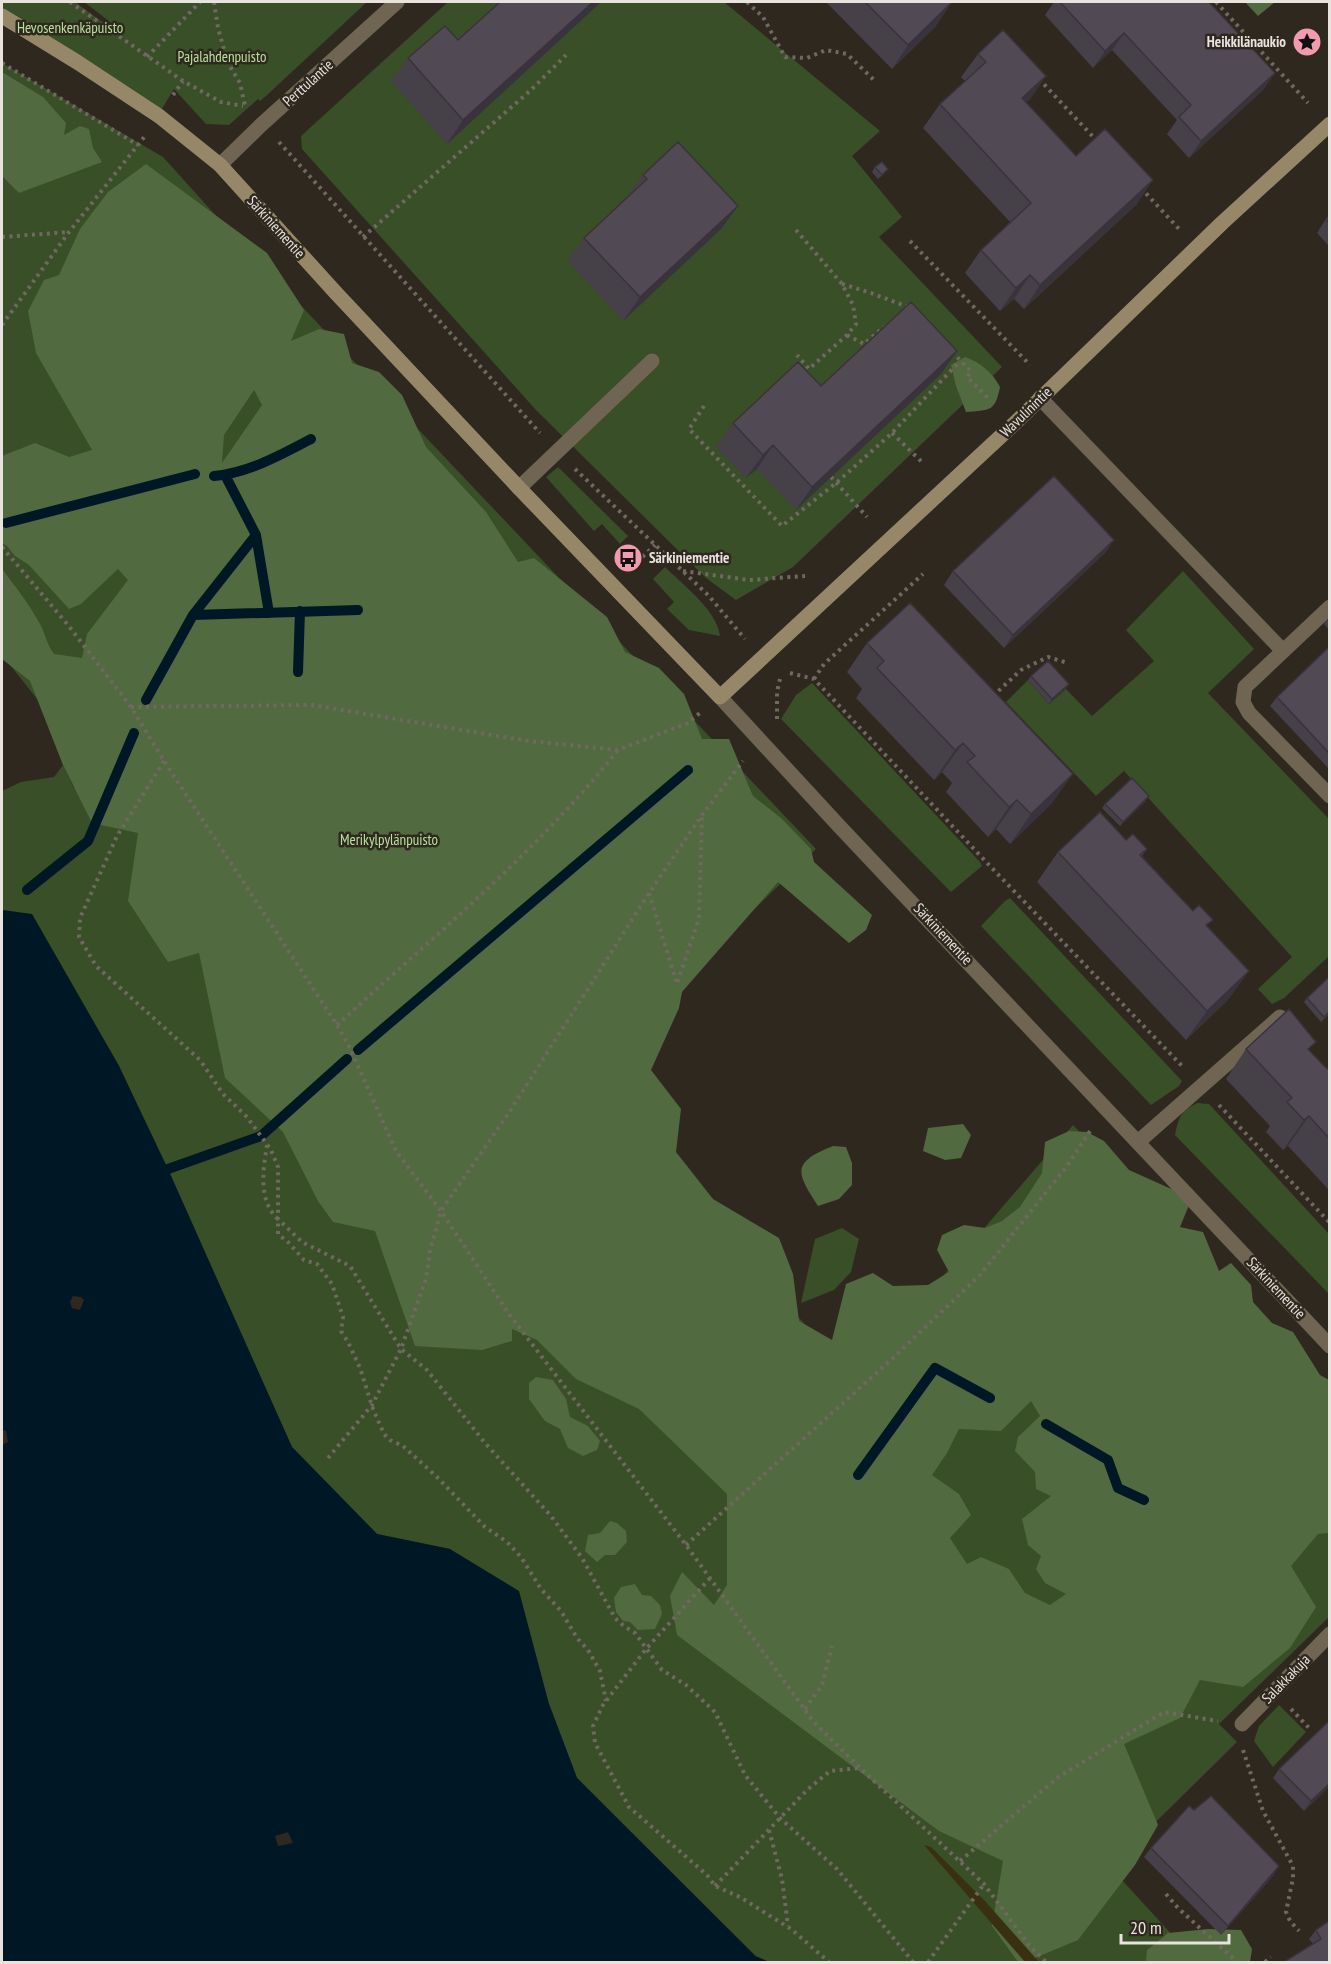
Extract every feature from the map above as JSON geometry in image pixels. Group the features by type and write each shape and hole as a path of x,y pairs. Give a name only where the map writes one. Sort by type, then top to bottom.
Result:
{"street":[{"name":"Perttulantie","path":"220,165 261,124 397,2"},
{"name":"Särkiniementie","path":"2,16 159,116 220,165 336,294 720,697 1329,1346"},
{"name":"Wavulinintie","path":"720,697 1014,424 1196,247 1329,124"},
{"path":"519,488 652,361"},
{"path":"1040,398 1282,651"},
{"path":"1329,607 1245,687 1243,702 1249,713 1329,796"},
{"path":"1138,1142 1280,1017"},
{"name":"Salakkakuja","path":"1242,1724 1329,1634"}],"path":[{"path":"70,2 183,81 221,102 245,107 240,83 228,63 218,28 214,2"},
{"path":"147,57 200,2"},
{"path":"747,2 763,17 785,57 807,58 826,50 847,54 876,82"},
{"path":"1216,2 1308,103"},
{"path":"363,237 531,90 566,55"},
{"path":"2,63 138,146 69,232 2,325"},
{"path":"1036,75 1098,142"},
{"path":"280,144 556,451 708,595 739,632"},
{"path":"1138,184 1196,247"},
{"path":"796,230 842,284 853,304 856,324 809,369 797,355"},
{"path":"2,237 69,232"},
{"path":"910,241 1030,365"},
{"path":"842,284 908,307 915,315"},
{"path":"899,315 908,307"},
{"path":"847,335 864,344 890,322"},
{"path":"945,345 971,371 967,377 991,401"},
{"path":"704,406 689,429 782,526 836,483 892,433 960,361"},
{"path":"892,433 924,465"},
{"path":"831,477 867,517"},
{"path":"637,562 655,544"},
{"path":"2,547 68,625 131,707 337,1025 350,1048 396,1151 441,1211 509,1314 686,1545 813,1721 984,1884 1029,1945 1046,1962"},
{"path":"682,571 749,580 805,576"},
{"path":"814,679 824,664 922,574"},
{"path":"991,698 1021,670 1048,657 1068,663"},
{"path":"790,673 814,679 1329,1223"},
{"path":"777,723 777,692 780,679"},
{"path":"131,707 312,705 528,741 618,750 688,723 720,697"},
{"path":"328,1458 372,1405 401,1349 426,1279 430,1251 441,1211 510,1111 649,893 702,815 759,739"},
{"path":"337,1025 517,860 618,750"},
{"path":"164,761 117,836 80,918 79,937 96,966 200,1060 223,1094 247,1117 267,1144 278,1167 278,1234 304,1260 317,1264 332,1284 343,1317 341,1331 360,1368 384,1434 390,1440 403,1446 437,1477 485,1527 507,1542 521,1557 541,1589 561,1611 577,1638 588,1650 600,1671 606,1701"},
{"path":"649,893 677,984 699,918 702,815"},
{"path":"686,1545 894,1357 980,1275 1067,1166 1105,1107"},
{"path":"267,1144 264,1192 270,1212 302,1242 350,1266 401,1349 427,1370 485,1443 551,1516 582,1558 615,1617 635,1633 662,1670 686,1685 716,1712 745,1774 780,1818 837,1869 913,1962"},
{"path":"710,1578 646,1648 606,1701 594,1726 595,1743 629,1807 707,1875 715,1886 740,1897 788,1927 829,1962"},
{"path":"805,1709 822,1685 832,1646"},
{"path":"960,1861 1057,1778 1164,1712 1242,1724 1243,1754 1263,1811 1293,1866 1293,1878 1286,1912 1299,1931"},
{"path":"1297,1716 1310,1729"},
{"path":"715,1886 807,1790 830,1772 860,1768"},
{"path":"769,1830 782,1878 788,1927"},
{"path":"928,1962 984,1884"},
{"path":"1166,1894 1178,1908 1237,1962"},
{"path":"1265,1962 1271,1956"}],"green space":[{"name":"Pajalahdenpuisto","path":"2,2 75,2 123,37 110,22 84,2 367,2 266,96 260,101 258,99 229,125 206,124 174,89 160,112 2,15"},
{"path":"448,2 724,2 880,131 852,156 902,217 879,237 1002,367 793,567 736,600 706,578 536,410 302,149 301,136"},
{"path":"1245,2 1275,2 1258,16"},
{"name":"Merikylpylänpuisto","path":"2,63 163,157 219,219 816,849 578,1081 855,1378 1073,1125 1329,1396 1329,1617 1219,1724 1237,1742 1110,1867 1197,1962 769,1962 756,1956 577,1778 549,1704 450,1549 377,1534 292,1447 119,1066 32,915 2,910 2,791 21,782 54,777 63,765 74,788 93,769 2,655"},
{"path":"2,72 43,97 66,123 64,135 80,126 89,129 93,148 102,162 19,193 2,176"},
{"name":"Merikylpylänpuisto","path":"146,164 267,253 304,310 291,341 319,329 344,334 352,363 379,372 402,395 426,447 486,512 518,562 534,558 607,617 625,652 659,668 684,694 702,739 729,739 753,796 781,818 811,849 814,862 872,915 866,930 849,943 778,882 682,992 679,1008 651,1070 681,1109 676,1152 713,1199 779,1238 793,1274 799,1321 832,1340 846,1284 873,1273 893,1286 928,1285 949,1272 937,1250 942,1235 964,1225 985,1228 1002,1221 1020,1207 1042,1173 1045,1142 1069,1131 1087,1132 1104,1141 1129,1170 1178,1192 1189,1205 1180,1227 1203,1232 1219,1271 1231,1263 1251,1285 1253,1302 1272,1323 1293,1332 1320,1375 1329,1380 1329,1533 1318,1534 1291,1566 1316,1607 1290,1648 1243,1687 1200,1680 1180,1718 1124,1744 1158,1825 1135,1865 1078,1940 1025,1962 1018,1962 992,1926 1003,1861 939,1831 677,1635 670,1596 682,1572 714,1605 727,1585 727,1494 639,1409 576,1379 537,1340 512,1329 512,1341 482,1350 415,1346 375,1231 333,1222 318,1201 283,1132 225,1078 199,953 168,962 128,901 138,833 92,823 63,765 30,681 2,659 2,569 36,617 54,654 82,658 87,634 128,580 118,569 81,604 69,609 29,565 15,556 2,543 2,456 35,443 69,457 92,450 36,353 28,311 44,280 59,275 80,229 108,192","holes":["254,390 262,405 222,463 224,435","1031,1401 1040,1416 1018,1437 1015,1451 1035,1472 1036,1489 1051,1496 1022,1519 1028,1545 1041,1556 1036,1569 1045,1583 1066,1594 1050,1605 1025,1593 1009,1569 981,1557 967,1564 950,1538 971,1515 959,1494 932,1475 959,1429 1001,1431"]},
{"path":"965,357 986,369 1000,387 996,401 986,410 966,412 951,365"},
{"path":"558,467 628,536 620,544 602,524 594,531 546,477"},
{"path":"665,567 706,607 718,626 720,636 689,630 667,609 674,602 653,579"},
{"path":"1183,571 1254,649 1208,693 1329,819 1329,956 1284,998 1272,1004 1258,989 1292,957 1124,771 1096,796 1006,702 1028,680 1049,704 1066,689 1092,716 1154,661 1126,630"},
{"path":"812,683 980,862 982,866 951,892 781,719 796,695"},
{"path":"1010,898 1182,1081 1179,1086 1151,1105 981,926"},
{"path":"1197,1103 1209,1104 1329,1234 1329,1294 1175,1135 1181,1116"},
{"path":"963,1124 971,1135 961,1158 945,1160 923,1151 928,1128"},
{"path":"833,1146 846,1147 852,1163 852,1185 839,1199 818,1206 805,1185 802,1170 810,1158"},
{"path":"842,1228 859,1239 851,1272 834,1290 801,1303 815,1239"},
{"path":"536,1377 553,1380 566,1399 570,1417 588,1426 600,1441 597,1450 583,1456 568,1448 560,1429 545,1421 529,1399 529,1383"},
{"path":"610,1521 617,1523 626,1531 627,1542 615,1555 605,1555 597,1562 585,1551 588,1535 600,1533"},
{"path":"635,1584 642,1595 651,1596 660,1605 662,1614 655,1629 638,1630 630,1622 623,1621 616,1612 614,1598 621,1587"},
{"path":"1279,1705 1306,1732 1273,1767 1254,1741 1259,1726"},
{"path":"1208,1929 1241,1930 1252,1949 1250,1962 1146,1962 1147,1950 1168,1933"}],"sand":[{"path":"924,1845 931,1847 984,1900 1039,1962 1025,1962"}],"water":[{"path":"2,910 32,914 119,1066 168,1169 292,1447 377,1534 450,1549 519,1591 549,1704 577,1778 755,1956 769,1962 2,1962 2,1445 8,1442 6,1431 2,1430","holes":["73,1296 84,1300 80,1310 72,1308 70,1302","288,1832 293,1843 278,1846 275,1836"]}],"building":[{"path":"500,2 593,2 463,120 408,58 445,26 458,40"},
{"path":"865,2 950,2 951,3 908,45"},
{"path":"1060,2 1209,2 1275,73 1201,141 1179,117 1191,105 1124,33 1105,51"},
{"path":"1003,30 1046,76 1022,98 1076,156 1105,129 1153,180 1040,285 1030,275 1016,288 981,250 1031,203 940,104 986,62 978,54"},
{"path":"678,142 738,206 640,297 584,238 647,179 643,175"},
{"path":"882,162 888,169 882,175 875,167"},
{"path":"911,302 957,351 812,487 773,445 763,455 733,423 798,362 821,386"},
{"path":"1054,476 1114,540 1013,635 953,571"},
{"path":"910,603 1073,774 1031,814 1017,800 1009,807 967,762 975,756 963,743 955,750 877,668 884,661 867,643"},
{"path":"1329,647 1329,753 1277,697"},
{"path":"1048,661 1069,684 1052,699 1031,676"},
{"path":"1132,778 1149,796 1123,822 1105,804"},
{"path":"1100,812 1126,840 1133,834 1147,849 1140,855 1193,911 1199,905 1213,920 1206,925 1249,971 1207,1011 1058,852"},
{"path":"1329,977 1329,1012 1324,1017 1307,998"},
{"path":"1289,1009 1316,1042 1308,1049 1327,1069 1329,1067 1329,1138 1309,1116 1304,1120 1287,1102 1292,1098 1246,1049"},
{"path":"1329,1721 1329,1784 1311,1801 1279,1769"},
{"path":"1211,1796 1279,1866 1228,1926 1151,1848 1189,1806 1194,1810"},
{"path":"1329,1921 1329,1962 1284,1962 1321,1939 1316,1930"}],"waterway":[{"path":"214,476 252,467 311,439"},
{"path":"6,523 195,474"},
{"path":"225,475 256,535 269,613"},
{"path":"146,700 193,615 256,535"},
{"path":"193,615 358,610"},
{"path":"298,672 300,611"},
{"path":"27,890 88,841 134,733"},
{"path":"358,1050 688,770"},
{"path":"168,1169 261,1136 347,1059"},
{"path":"858,1475 935,1368 990,1398"},
{"path":"1046,1424 1108,1460 1118,1488 1144,1500"}],"place":[{"name":"Heikkilänaukio","path":"1307,42"},
{"name":"Särkiniementie","path":"628,558"}],"park label":[{"name":"Hevosenkenkäpuisto","path":"70,28"}]}
